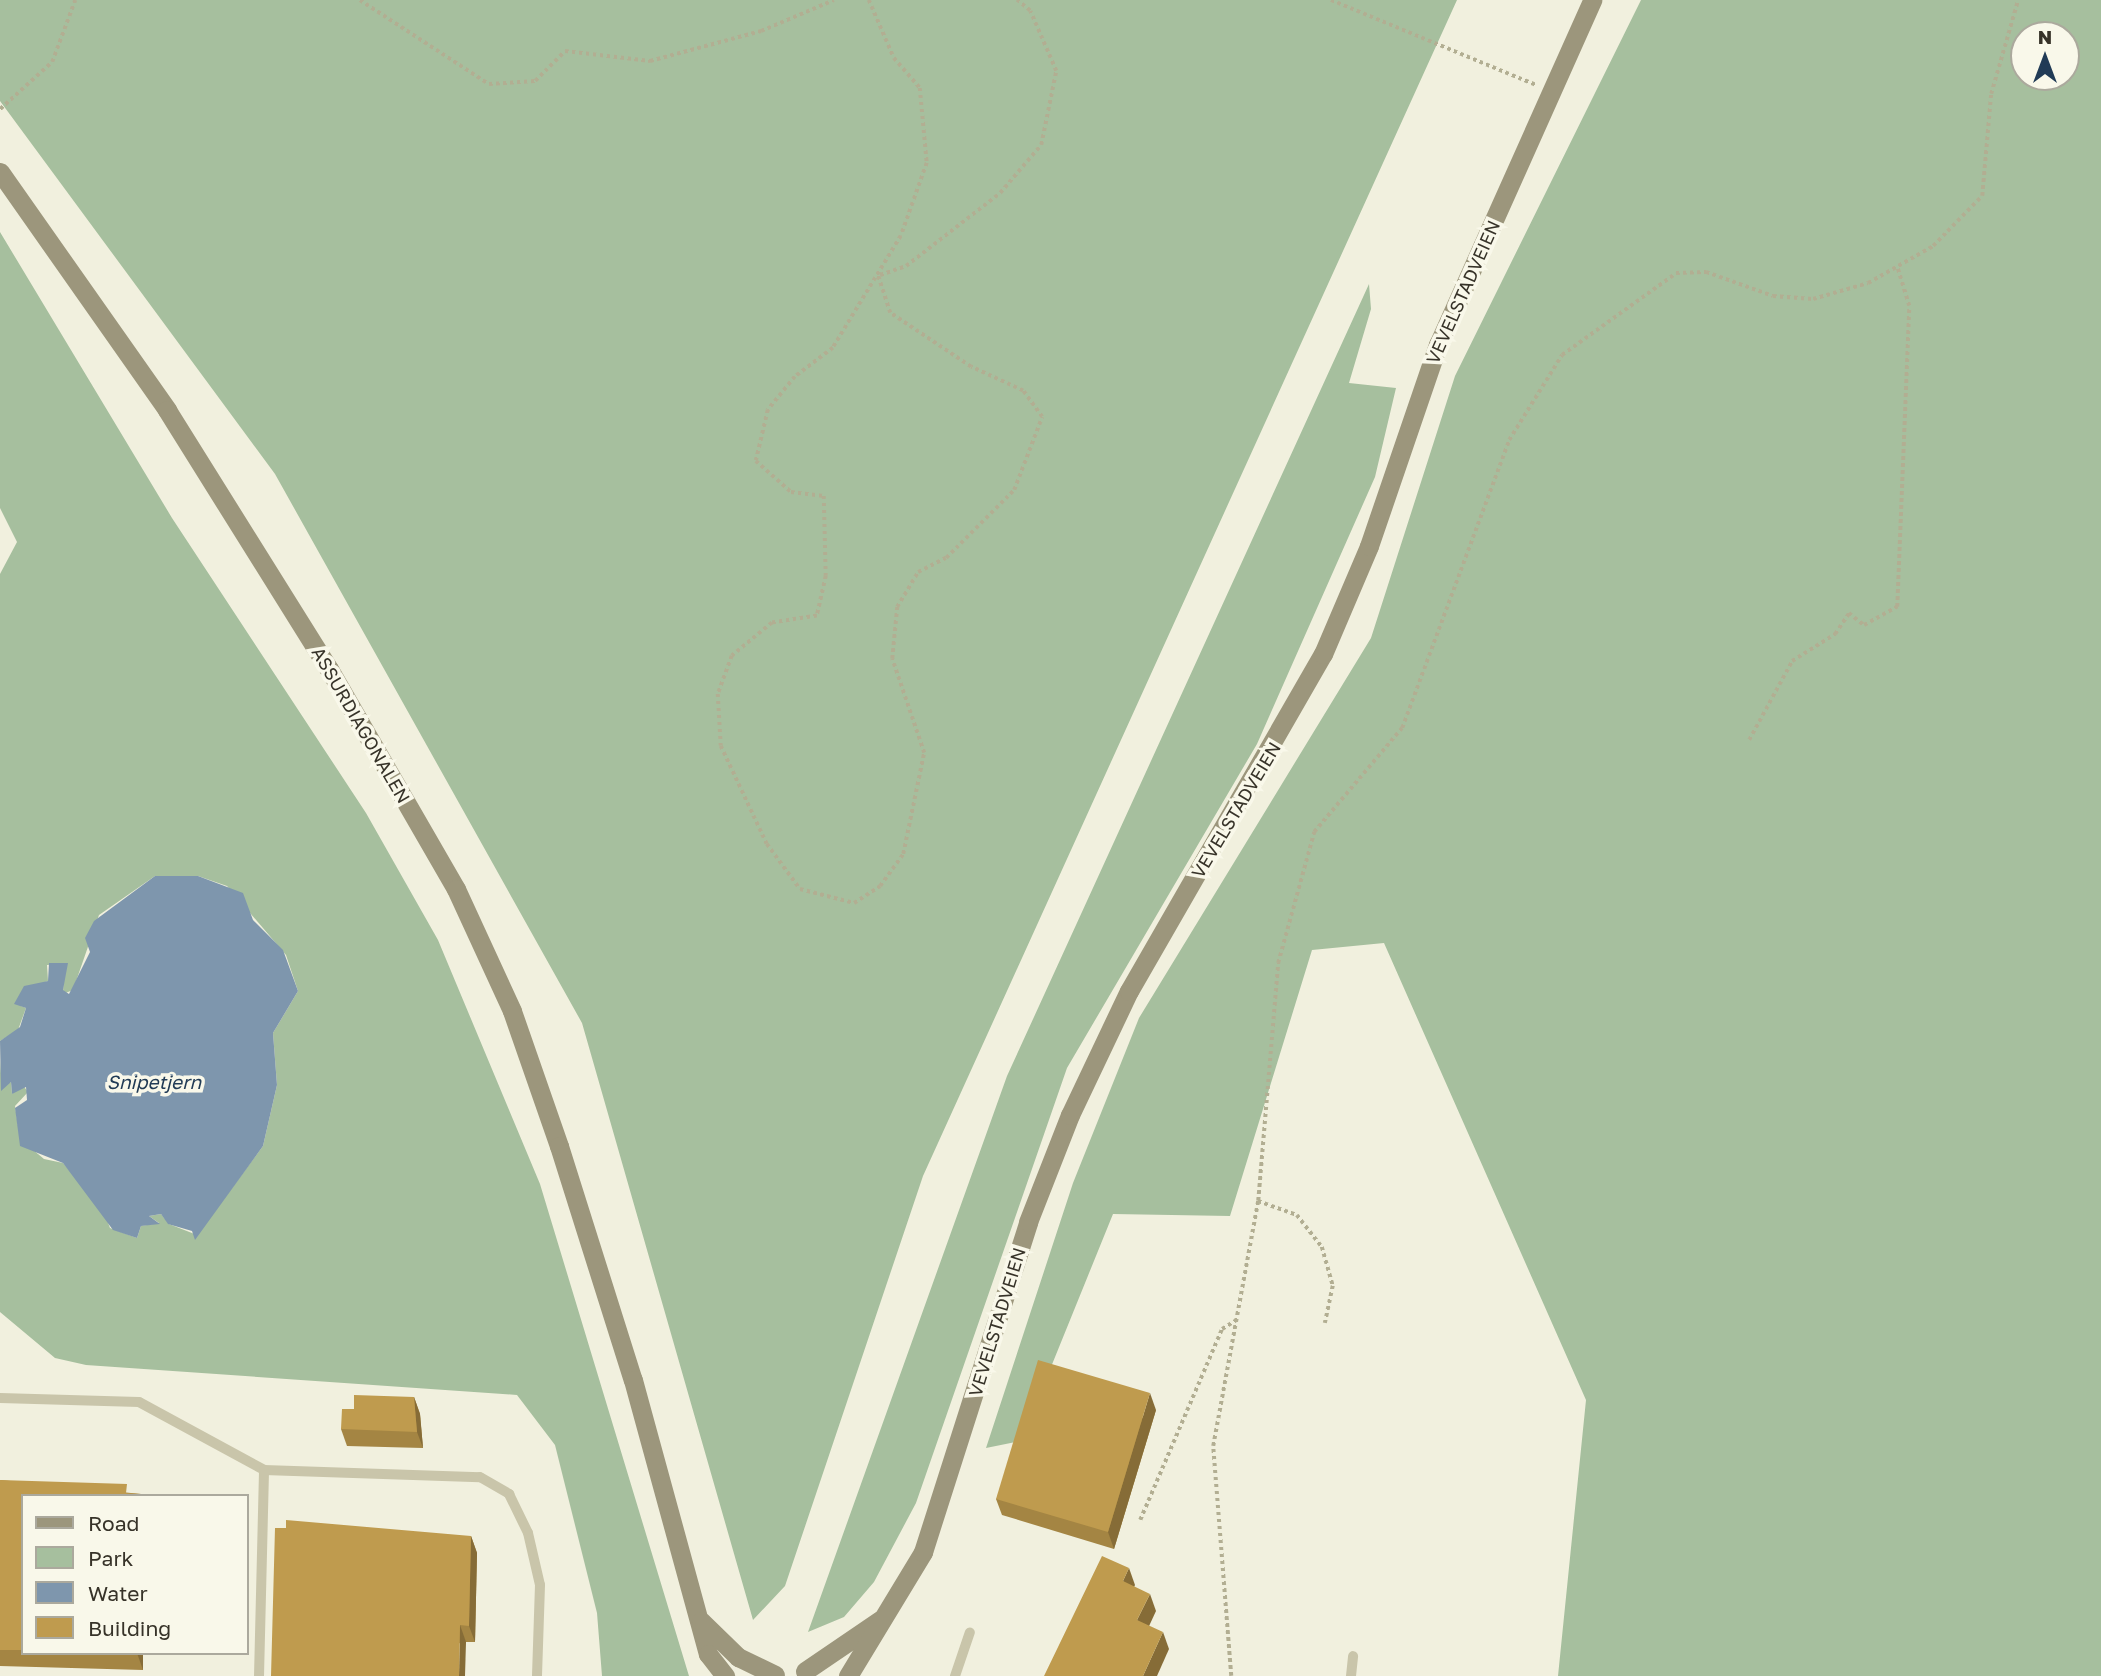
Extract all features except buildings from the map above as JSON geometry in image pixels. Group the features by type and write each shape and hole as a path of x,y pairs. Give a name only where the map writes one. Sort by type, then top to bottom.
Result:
{"main road":[{"name":"VEVELSTADVEIEN","path":"848,1676 931,1531 1028,1222 1070,1115 1129,991 1323,654 1369,546 1438,345 1553,94 1592,0"},
{"name":"ASSURDIAGONALEN","path":"0,172 167,410 329,669 456,889 512,1011 617,1330"},
{"name":"VEVELSTADVEIEN","path":"617,1330 701,1621 708,1654 725,1676"},
{"name":"VEVELSTADVEIEN","path":"701,1621 738,1657 774,1675 812,1673 883,1618"}],"lane":[{"path":"0,1398 139,1402 264,1470 450,1472 480,1477 509,1494 528,1533 540,1585 537,1676"},
{"path":"259,1676 264,1470"},
{"path":"955,1676 971,1632"},
{"path":"1351,1676 1353,1656"}],"path":[{"path":"0,109 52,62 75,0"},
{"path":"360,0 489,84 536,81 565,51 650,61 761,31 834,0"},
{"path":"869,0 894,58 920,88 927,123 927,163 917,205 878,276 833,348 794,377 768,410 756,461 791,492 824,496 826,576 817,616 772,623 732,656 718,694 721,746 766,844 800,889 854,903 880,886 903,854 924,753 892,659 897,607 918,572 946,558 1014,490 1042,417 1023,391 971,367 890,313 878,276"},
{"path":"878,276 906,266 1000,192 1041,145 1056,71 1030,11 1017,0"},
{"path":"1331,0 1553,94"},
{"path":"1231,1676 1212,1474 1258,1201 1278,963 1311,841 1402,728 1493,480 1541,383 1588,331 1676,273 1706,272 1801,299 1853,290 1898,269 1959,226 1980,202 1991,94 2018,0"},
{"path":"1749,740 1792,661 1835,634 1849,613 1864,625 1897,607 1909,306 1898,269"},
{"path":"1258,1201 1297,1215 1322,1247 1334,1286 1325,1323"},
{"path":"1140,1520 1222,1329 1238,1319"}],"green space":[{"path":"0,0 1457,0 923,1176 785,1586 753,1620 582,1023 275,474 0,101"},
{"path":"1641,0 2101,0 2101,1676 1558,1676 1586,1400 1384,943 1312,950 1230,1216 1113,1214 1021,1441 986,1448 1073,1183 1139,1018 1371,638 1455,376"},
{"path":"0,232 172,518 366,813 438,940 540,1184 689,1676 602,1676 597,1613 555,1445 517,1395 86,1365 55,1358 0,1312 0,1060 2,1087 11,1082 12,1094 22,1084 28,1092 15,1106 20,1139 44,1159 63,1163 103,1209 110,1228 137,1238 141,1226 159,1223 149,1216 161,1214 169,1224 197,1235 263,1146 277,1085 273,1033 298,991 286,955 227,886 198,876 155,876 99,915 73,990 63,994 64,964 47,965 48,981 32,987 21,1006 26,1008 18,1030 0,1041 0,574 17,542 0,508"},
{"path":"1369,284 1371,309 1349,383 1396,388 1375,477 1257,744 1067,1068 916,1503 874,1582 844,1617 808,1632 1007,1076"}],"water":[{"name":"Snipetjern","path":"155,876 198,876 243,893 253,920 283,950 298,991 273,1033 277,1085 263,1146 195,1240 192,1231 168,1224 161,1214 149,1216 160,1224 141,1226 137,1238 113,1230 63,1163 20,1146 15,1108 27,1100 26,1087 12,1094 11,1082 1,1091 0,1041 20,1027 26,1008 14,1004 24,986 48,981 49,963 68,963 63,990 69,994 90,952 85,938 94,921"}]}
